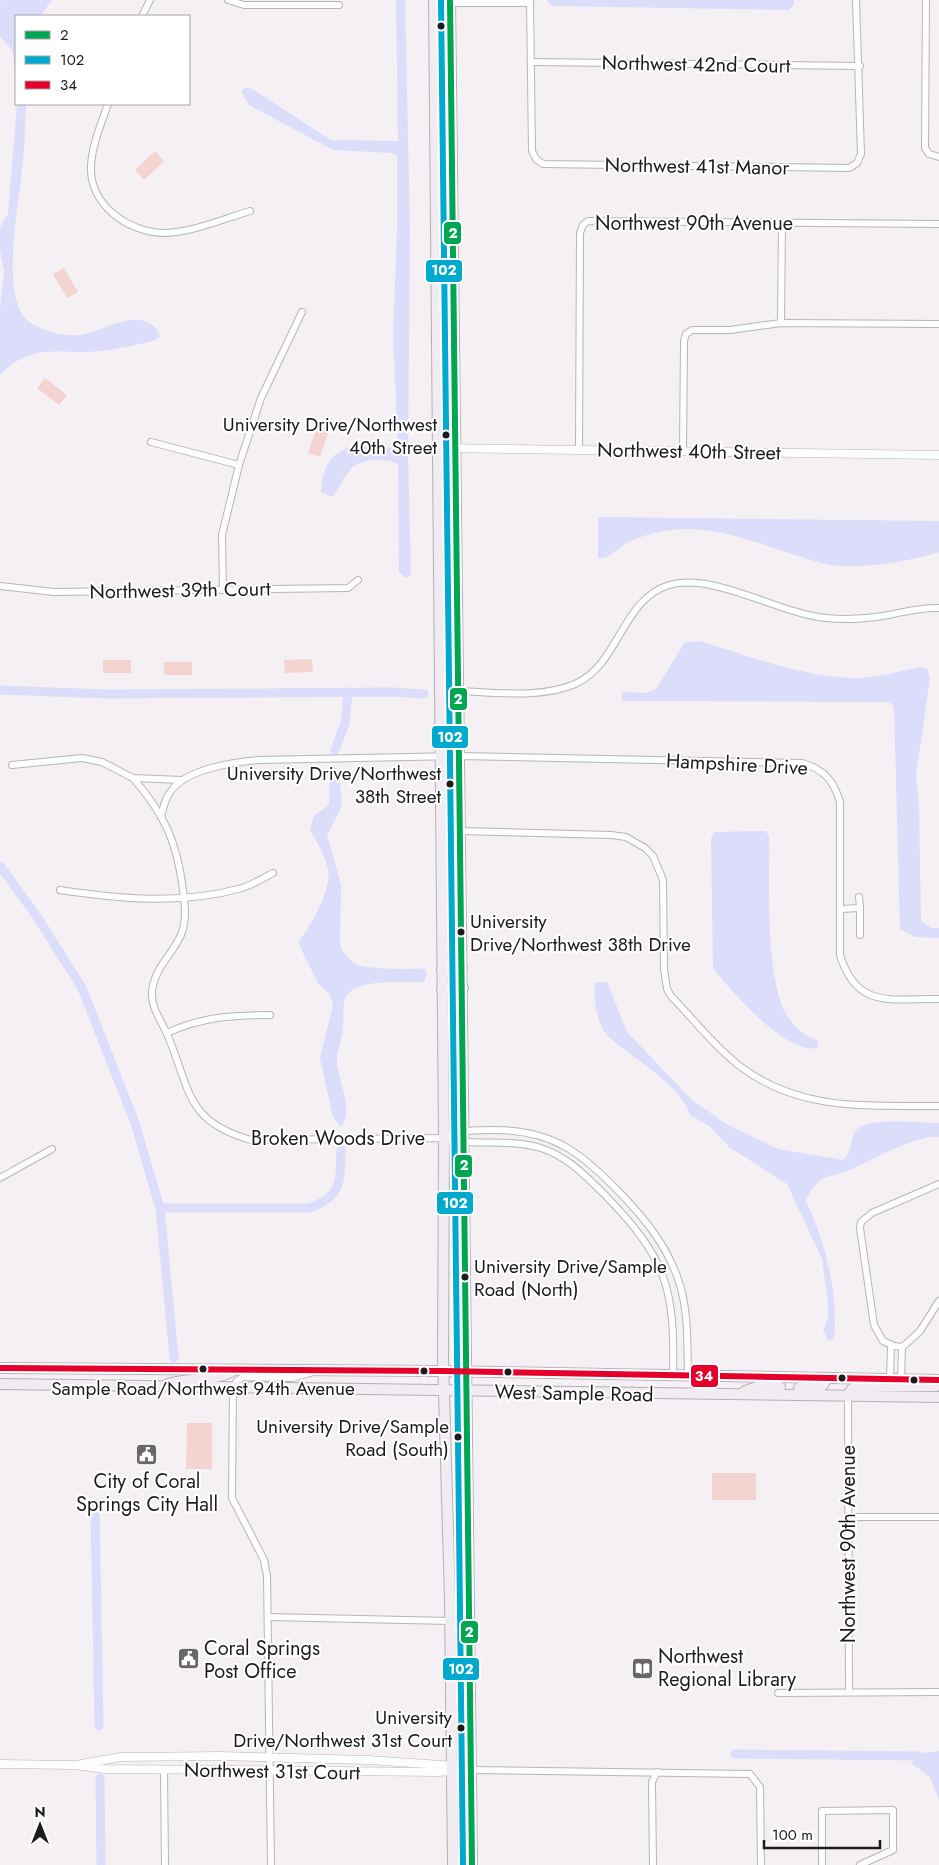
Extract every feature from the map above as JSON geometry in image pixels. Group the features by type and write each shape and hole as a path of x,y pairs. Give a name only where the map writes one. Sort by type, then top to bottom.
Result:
{"main road":[{"path":"434,1 444,1138 443,1371 451,1621 454,1865"},
{"path":"450,1 472,1865"},
{"path":"442,969 462,968"},
{"path":"442,989 462,988"},
{"name":"West Sample Road","path":"0,1368 443,1371 688,1377 939,1380"},
{"path":"160,1386 184,1379 218,1379 233,1370"},
{"path":"734,1394 757,1387 822,1386 828,1378"},
{"name":"West Sample Road","path":"0,1384 467,1392 939,1397"},
{"path":"848,1395 852,1389 860,1386 931,1387 939,1385"},
{"path":"450,1600 468,1627"},
{"path":"451,1621 456,1624 468,1640"}],"street":[{"path":"142,15 150,0"},
{"path":"228,0 244,5 339,5"},
{"path":"856,0 860,66"},
{"path":"926,0 926,148 929,154 939,158"},
{"path":"434,1 530,1 532,62"},
{"name":"Northwest 42nd Court","path":"532,62 860,66"},
{"name":"Northwest 41st Manor","path":"532,62 532,151 536,159 543,164 848,168 857,163 861,154 860,66"},
{"path":"108,105 94,146 90,167 92,182 98,195 107,208 120,220 131,227 148,232 165,233 206,225 250,211"},
{"name":"Northwest 90th Avenue","path":"579,448 580,240 583,225 588,221 939,224"},
{"path":"781,323 782,223"},
{"path":"223,590 222,536 239,465 261,398 302,312"},
{"path":"683,451 684,341 686,334 692,330 730,330 781,323 939,324"},
{"path":"151,442 239,465"},
{"name":"Northwest 40th Street","path":"438,448 579,448 939,455"},
{"name":"Northwest 39th Court","path":"0,586 54,592 348,588 358,580"},
{"path":"458,691 544,691 574,684 586,677 607,656 632,612 642,601 654,591 686,582 710,586 825,618 860,619 939,608"},
{"name":"Hampshire Drive","path":"182,780 236,762 440,756 802,764 814,766 827,775 835,787 840,802 840,955 845,971 853,984 863,993 876,998 939,999"},
{"path":"12,765 82,758 102,762 133,778 182,780"},
{"name":"Broken Woods Drive","path":"133,778 161,817 173,839 179,860 185,920 180,936 157,971 152,993 157,1016 167,1033 178,1068 193,1103 207,1120 227,1133 251,1140 444,1138 464,1143 520,1143 543,1149 575,1166 635,1227 656,1259 671,1301 674,1335 673,1376"},
{"path":"161,817 165,801 171,790 182,780"},
{"path":"460,831 611,835 635,841 653,856 663,880 664,969 667,989 671,996 725,1053 759,1079 776,1089 803,1098 852,1105 939,1106"},
{"path":"60,890 104,897 184,899 244,888 273,873"},
{"path":"859,897 860,935"},
{"path":"840,909 860,908"},
{"path":"167,1033 186,1024 207,1018 270,1014"},
{"name":"Broken Woods Drive","path":"444,1138 464,1130 521,1131 552,1139 586,1158 645,1219 668,1253 683,1299 687,1335 688,1377"},
{"path":"502,1130 502,1143"},
{"path":"0,1178 52,1149"},
{"path":"575,1166 586,1158"},
{"path":"902,1347 883,1341 874,1325 861,1222 872,1212 939,1184"},
{"path":"635,1227 645,1219"},
{"path":"671,1301 683,1299"},
{"path":"902,1380 902,1347 920,1331 939,1301"},
{"path":"890,1379 891,1345"},
{"path":"271,1865 267,1570 234,1505 231,1492 234,1388 237,1381 243,1377 292,1378 316,1371"},
{"name":"Northwest 90th Avenue","path":"848,1395 849,1692"},
{"path":"848,1517 939,1517"},
{"path":"268,1617 451,1621"},
{"path":"778,1693 939,1692"},
{"name":"Northwest 31st Court","path":"74,1765 106,1758 149,1756 368,1760 470,1770 744,1773 755,1778 760,1787 760,1865"},
{"name":"Northwest 31st Court","path":"0,1764 74,1765 105,1769 270,1771 452,1768"},
{"path":"164,1770 165,1865"},
{"path":"645,1772 652,1782"},
{"path":"653,1865 652,1782 657,1772"},
{"path":"822,1865 822,1811 893,1810 893,1850 860,1865"}],"shaded area":[{"path":"155,151 164,161 144,180 135,170"},
{"path":"64,268 78,292 67,298 53,274"},
{"path":"45,378 67,395 59,405 37,388"},
{"path":"317,427 329,431 320,457 308,453"},
{"path":"312,659 313,672 285,673 284,660"},
{"path":"103,660 131,660 131,673 103,673"},
{"path":"164,662 192,662 192,675 164,675"},
{"path":"187,1423 212,1423 212,1469 186,1469"},
{"path":"712,1473 756,1473 756,1500 712,1500"}],"water":[{"path":"52,0 41,15 15,15 15,69 12,50 0,36 0,1"},
{"path":"396,0 405,0 410,229 408,455 411,574 406,578 399,572 398,464 384,460 365,461 348,472 332,497 321,492 322,481 328,464 339,452 356,446 381,446 394,449 398,440 393,337 397,230 397,156 392,153 333,150 249,105 241,91 247,87 252,89 331,140 398,141"},
{"path":"547,0 794,0 794,5 789,10 554,6 549,4"},
{"path":"17,105 26,105 24,153 13,249 14,291 19,308 27,320 40,328 55,333 85,334 124,321 133,320 151,324 159,332 160,337 153,341 107,350 35,354 24,357 12,364 0,375 0,308 4,271 0,251 0,227 8,214"},
{"path":"598,518 939,521 939,552 914,559 882,564 837,566 723,533 680,529 659,532 634,539 611,555 605,558 598,558"},
{"path":"700,641 777,665 836,677 872,677 921,667 928,670 930,679 916,775 919,807 921,921 931,928 939,928 939,938 915,937 900,929 894,706 888,702 622,701 622,692 647,693 657,688 684,643"},
{"path":"332,767 339,771 342,806 327,835 341,885 341,948 358,965 391,969 425,968 427,974 424,982 393,982 358,987 350,992 345,999 343,1031 337,1059 346,1105 345,1121 341,1127 333,1117 320,1058 333,1005 330,995 319,985 300,947 299,941 315,917 327,887 327,864 310,830 314,816 329,805 330,771"},
{"path":"765,831 769,835 769,903 772,955 780,1000 794,1025 809,1037 818,1041 817,1048 804,1047 790,1041 775,1031 745,1005 713,968 711,839 714,832"},
{"path":"596,982 607,982 627,1032 691,1099 726,1124 778,1149 843,1160 850,1150 855,1132 860,1127 894,1121 939,1123 939,1137 929,1137 905,1144 845,1172 822,1179 814,1186 805,1200 819,1232 829,1268 834,1305 834,1339 829,1341 823,1331 828,1317 828,1303 822,1259 787,1184 729,1147 709,1126 690,1115 676,1092 666,1082 608,1036 601,1025 596,1010"},
{"path":"939,1751 939,1800 930,1777 911,1763 921,1753"}],"waterway":[{"path":"0,690 107,694 393,692 424,694"},
{"path":"335,750 345,723 348,692"},
{"path":"0,866 36,915 82,988 135,1123 160,1208 174,1358"},
{"path":"160,1208 309,1208 328,1198 334,1192 339,1179 341,1149"},
{"path":"95,1507 99,1726"},
{"path":"735,1754 917,1756"},
{"path":"100,1778 101,1865"}],"transit line":[{"name":"102","path":"441,0 463,1865"},
{"name":"2","path":"450,0 472,1865"},
{"name":"34","path":"0,1368 443,1371 939,1380"}],"place":[{"name":"University Drive/Northwest 40th Street","path":"446,435"},
{"name":"University Drive/Northwest 38th Street","path":"450,784"},
{"name":"University Drive/Northwest 38th Drive","path":"461,932"},
{"name":"University Drive/Sample Road (North)","path":"465,1277"},
{"name":"Sample Road/Northwest 94th Avenue","path":"203,1369"},
{"name":"University Drive/Sample Road (South)","path":"458,1437"},
{"name":"City of Coral Springs City Hall","path":"147,1455"},
{"name":"Coral Springs Post Office","path":"188,1659"},
{"name":"Northwest Regional Library","path":"642,1668"},
{"name":"University Drive/Northwest 31st Court","path":"461,1728"}]}
